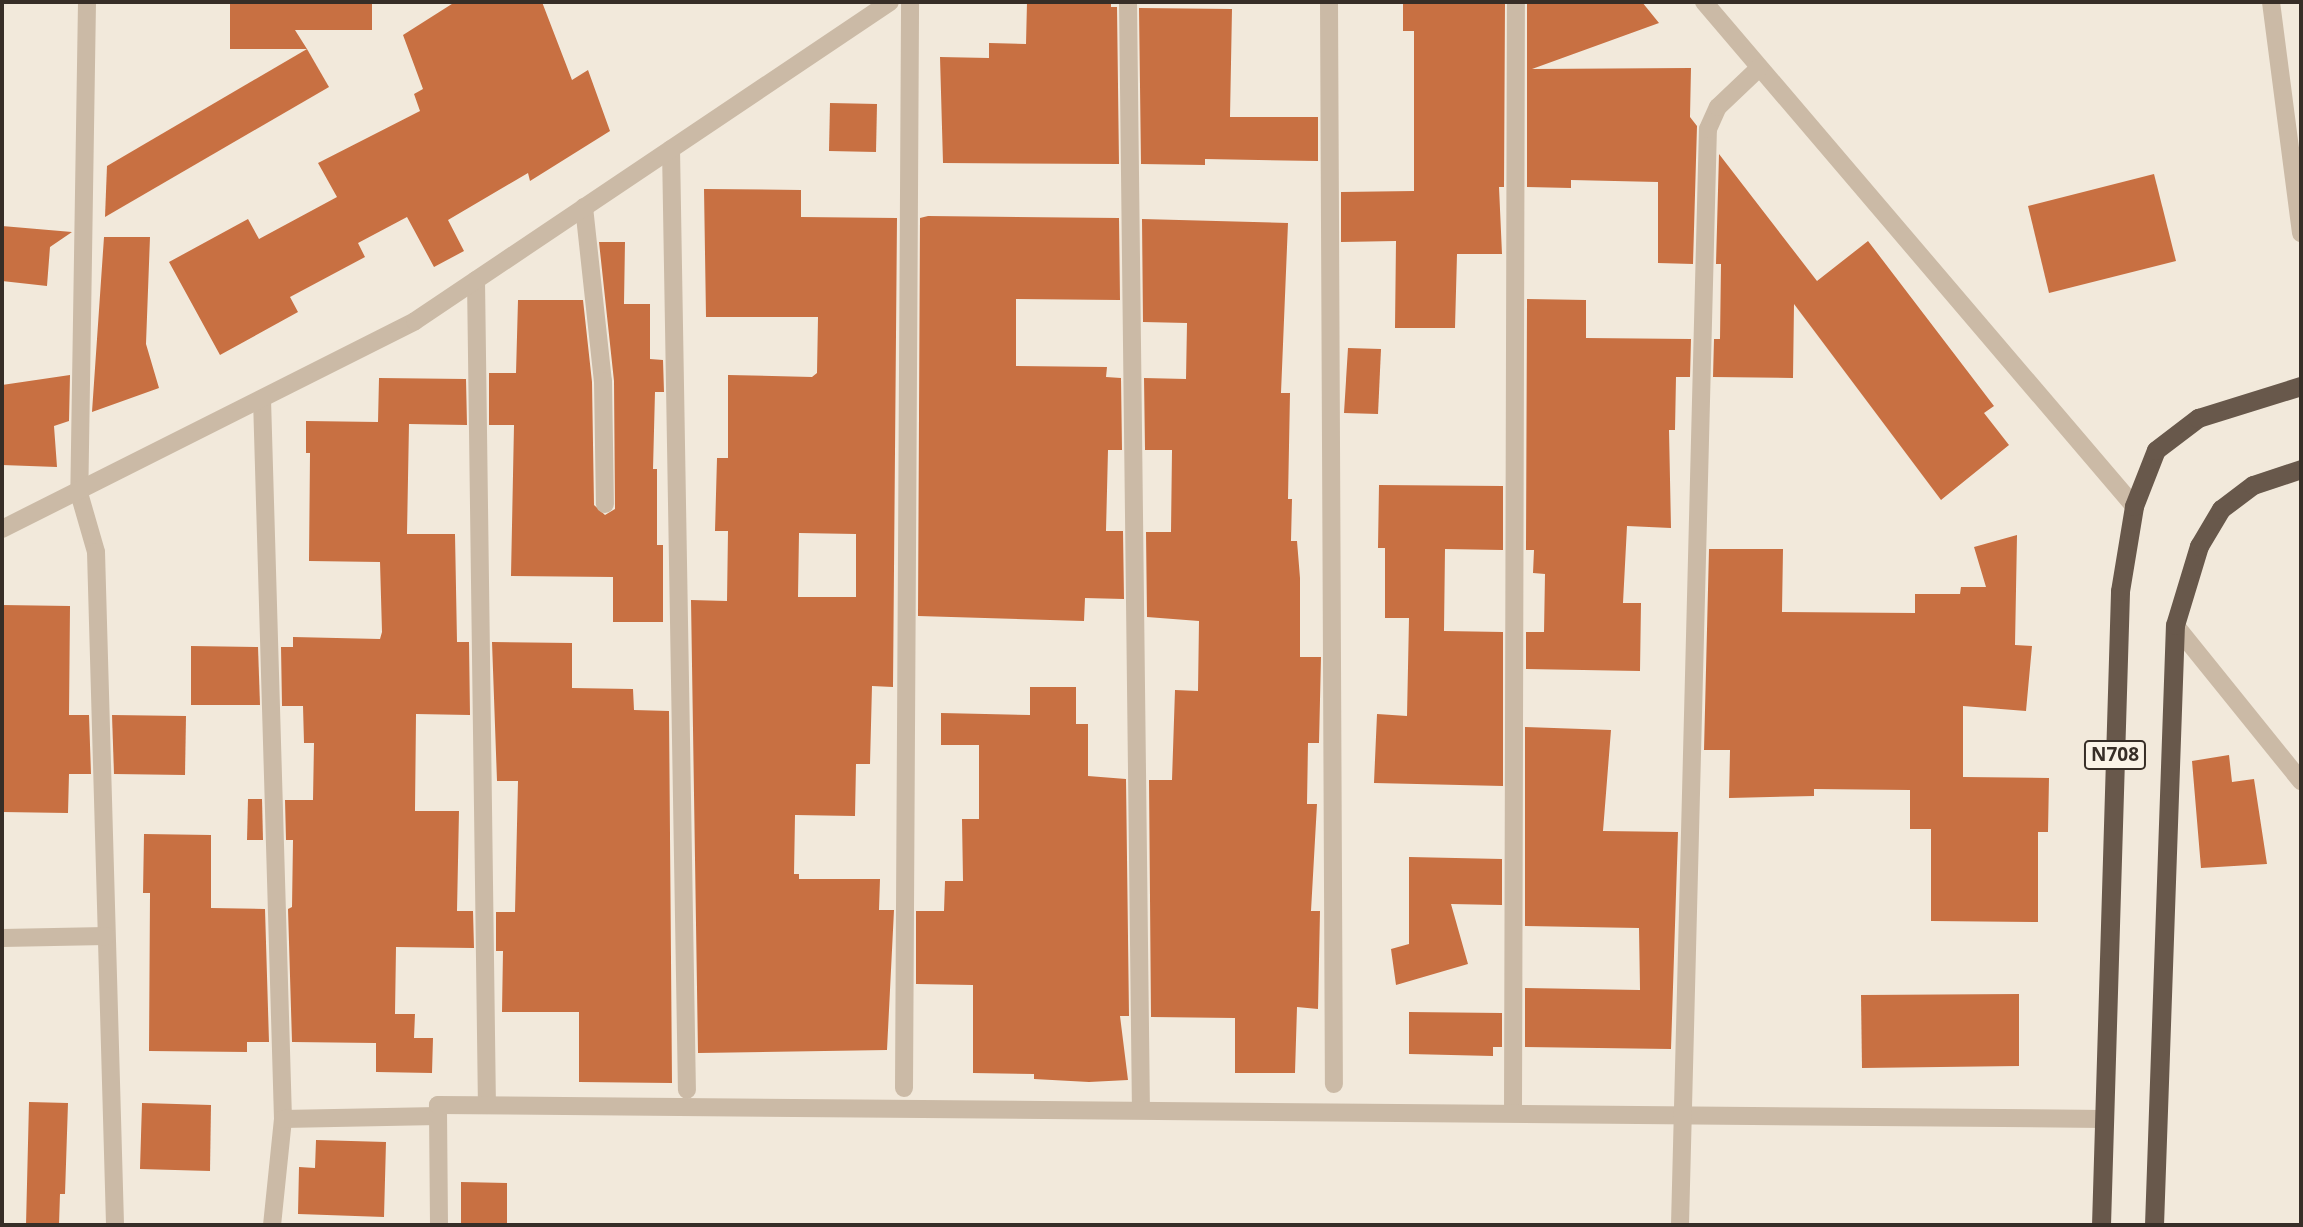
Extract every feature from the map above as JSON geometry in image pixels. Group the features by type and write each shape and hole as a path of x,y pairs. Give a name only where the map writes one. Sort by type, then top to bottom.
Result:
{"highway":[{"name":"N708","path":"2101,1225 2120,592 2134,506 2156,450 2198,418 2301,386"},
{"name":"N708","path":"2154,1225 2175,625 2199,546 2221,509 2253,485 2301,469"}],"street":[{"path":"87,2 79,493 96,552 115,1225"},
{"path":"2,529 79,493 415,321 890,2"},
{"path":"904,1088 910,2"},
{"path":"1128,2 1141,1109"},
{"path":"1329,2 1334,1084"},
{"path":"1513,1112 1516,2"},
{"path":"1704,2 2134,506"},
{"path":"2271,2 2301,233"},
{"path":"1680,1225 1708,129 1718,107 1759,68"},
{"path":"671,149 687,1090"},
{"path":"584,207 603,381 605,504"},
{"path":"476,280 487,1105"},
{"path":"262,399 283,1119 272,1225"},
{"path":"2175,625 2301,781"},
{"path":"2,938 106,936"},
{"path":"439,1225 438,1105 1683,1113 2104,1119"},
{"path":"283,1119 438,1116"}],"building":[{"path":"230,2 372,2 372,30 295,30 307,49 230,49"},
{"path":"455,2 542,2 572,80 588,70 610,131 530,181 528,173 448,220 464,251 434,267 407,217 358,243 365,257 290,297 298,312 220,355 169,262 248,219 259,239 337,197 318,163 420,111 414,94 423,89 403,35"},
{"path":"1027,2 1111,2 1111,7 1117,7 1119,164 943,163 940,57 989,58 989,43 1026,44"},
{"path":"1403,2 1505,2 1504,187 1499,187 1502,254 1457,254 1455,328 1395,328 1396,241 1341,242 1341,192 1414,191 1414,31 1403,31"},
{"path":"1527,2 1642,2 1659,23 1532,69 1691,68 1690,117 1697,126 1693,264 1658,263 1658,182 1571,180 1571,188 1527,187"},
{"path":"1139,8 1232,9 1230,117 1318,117 1318,161 1205,159 1205,165 1141,164"},
{"path":"307,49 329,87 105,217 107,166"},
{"path":"830,103 877,104 876,152 829,151"},
{"path":"1719,154 1817,281 1868,241 1994,406 1984,413 2009,445 1941,500 1794,304 1793,378 1713,377 1714,339 1720,339 1721,264 1716,264"},
{"path":"2154,174 2176,261 2049,293 2028,206"},
{"path":"704,189 801,190 801,217 897,218 893,687 872,686 870,764 856,764 855,816 795,815 794,874 799,874 799,879 880,879 879,910 894,910 887,1050 698,1053 691,600 727,601 728,531 715,531 717,458 728,458 728,375 812,377 817,373 818,317 706,317","holes":["799,533 856,534 856,597 798,597"]},
{"path":"920,218 1119,218 1120,300 1016,299 1016,366 1107,367 1106,377 1121,378 1122,450 1108,450 1106,531 1123,531 1124,599 1085,598 1084,621 918,616"},
{"path":"1142,219 1288,223 1281,393 1290,393 1288,499 1292,499 1291,541 1297,541 1300,578 1300,657 1321,657 1319,743 1308,743 1307,804 1317,804 1311,911 1320,911 1318,1009 1297,1007 1295,1073 1235,1073 1235,1018 1151,1017 1149,780 1172,780 1175,690 1198,691 1199,621 1147,617 1146,532 1171,532 1172,450 1145,450 1144,378 1186,379 1187,323 1143,322"},
{"path":"2,226 72,232 50,247 47,286 2,281"},
{"path":"104,237 150,237 146,344 159,388 92,412"},
{"path":"599,242 625,242 624,304 650,304 650,359 663,360 664,392 655,392 653,469 657,469 657,545 663,545 663,622 613,622 613,577 511,576 514,425 489,425 489,373 516,373 518,300 583,300 592,382 594,505 605,515 615,509 614,381"},
{"path":"1527,299 1586,300 1586,338 1691,339 1690,377 1676,377 1675,430 1669,430 1671,528 1627,526 1623,603 1641,603 1640,671 1526,669 1526,632 1544,632 1545,574 1533,573 1534,550 1526,550"},
{"path":"1348,348 1381,349 1378,414 1344,413"},
{"path":"70,375 69,421 54,426 57,467 2,465 2,385"},
{"path":"379,378 466,379 467,425 409,424 407,534 455,534 457,642 469,642 470,715 416,714 415,811 459,811 457,911 473,911 474,948 396,947 395,1014 415,1014 414,1038 433,1038 432,1073 376,1072 376,1043 292,1042 288,909 292,907 293,840 286,840 285,800 313,800 314,743 304,743 303,706 282,706 281,647 293,647 293,637 380,639 382,632 380,562 309,561 310,453 306,453 306,421 378,422"},
{"path":"1379,485 1503,486 1503,550 1445,549 1444,631 1503,632 1503,786 1374,783 1377,714 1407,716 1409,618 1385,618 1385,548 1378,548"},
{"path":"2017,535 2015,645 2032,646 2026,711 1963,706 1963,777 2049,778 2048,832 2038,832 2038,922 1931,921 1931,829 1910,829 1910,790 1814,789 1814,796 1729,798 1730,750 1704,750 1709,549 1783,549 1782,612 1915,613 1915,594 1960,594 1961,587 1986,587 1974,547"},
{"path":"2,605 70,606 69,715 89,715 91,774 69,774 68,813 2,812"},
{"path":"492,642 572,643 572,688 633,689 634,710 669,711 672,1083 579,1082 579,1012 502,1012 503,951 496,951 496,912 515,912 518,781 497,781"},
{"path":"191,646 258,647 260,705 191,705"},
{"path":"1030,687 1076,687 1076,724 1088,724 1088,776 1126,779 1129,1016 1120,1016 1128,1080 1089,1082 1034,1079 1034,1074 973,1073 973,985 916,984 916,911 944,911 945,881 963,881 962,819 979,819 979,745 941,745 941,713 1030,715"},
{"path":"112,715 186,716 185,775 114,774"},
{"path":"1525,727 1611,730 1603,831 1678,832 1671,1049 1525,1047 1525,988 1640,990 1639,928 1525,926"},
{"path":"2229,755 2232,782 2254,779 2267,864 2201,868 2192,761"},
{"path":"248,799 262,799 263,840 247,840"},
{"path":"144,834 211,835 211,908 265,909 269,1042 247,1042 247,1052 149,1051 150,893 143,893"},
{"path":"1409,857 1502,859 1502,905 1451,904 1468,964 1396,985 1391,949 1409,944"},
{"path":"2019,994 2019,1066 1862,1068 1861,995"},
{"path":"1409,1012 1502,1013 1502,1047 1493,1047 1493,1056 1409,1054"},
{"path":"29,1102 68,1103 65,1194 60,1194 59,1225 26,1225"},
{"path":"142,1103 211,1105 210,1171 140,1169"},
{"path":"316,1140 386,1142 384,1217 298,1214 299,1167 315,1168"},
{"path":"461,1182 507,1183 507,1225 461,1225"}]}
